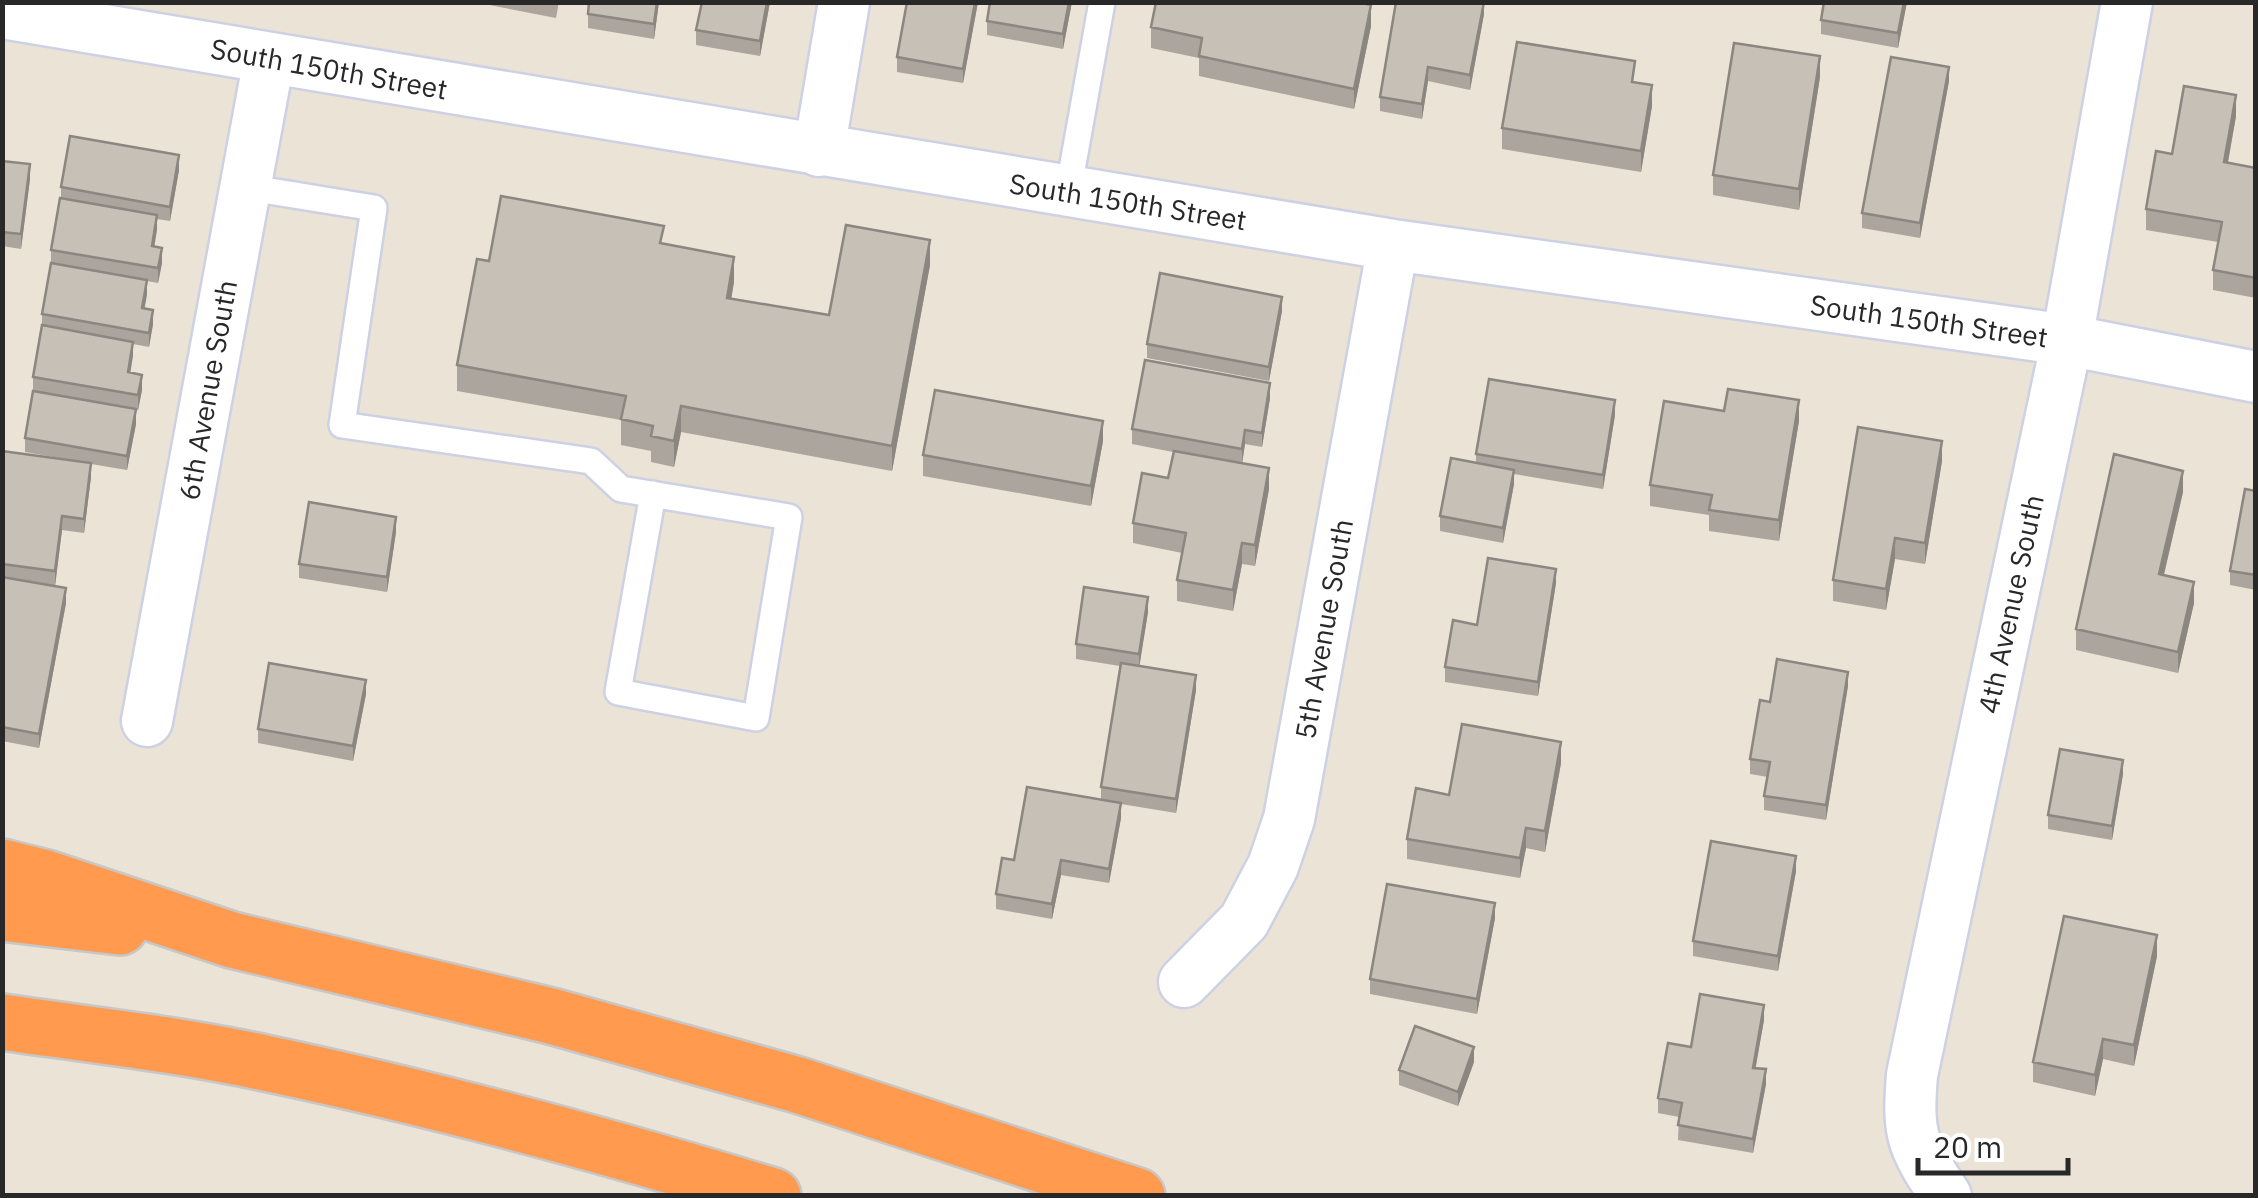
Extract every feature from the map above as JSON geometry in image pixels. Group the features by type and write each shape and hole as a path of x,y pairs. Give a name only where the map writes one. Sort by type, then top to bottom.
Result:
{"highway":[{"path":"2,867 232,940 552,1016 779,1080 1137,1196"},
{"path":"2,913 232,940"},
{"path":"2,1022 262,1062 473,1111 658,1160 772,1196"}],"street":[{"path":"819,152 844,2"},
{"name":"4th Avenue South","path":"1946,1196 1912,1139 1908,1115 1912,1074 2067,340 2127,2"},
{"name":"South 150th Street","path":"2,13 1393,245 2067,340 2256,377"},
{"name":"6th Avenue South","path":"147,721 269,59"},
{"name":"5th Avenue South","path":"1184,982 1244,920 1273,866 1289,819 1393,245"}],"lane":[{"path":"1068,192 1102,2"},
{"path":"245,188 374,208 342,425 591,461 622,489 652,494 790,517 756,718 618,692 652,494"}],"building":[{"path":"589,2 657,2 654,24 588,14"},
{"path":"702,2 767,2 760,41 696,30"},
{"path":"907,2 975,2 963,69 897,57"},
{"path":"990,2 1069,2 1063,34 987,21"},
{"path":"1156,2 1371,5 1354,89 1199,56 1202,38 1151,27"},
{"path":"1396,2 1484,2 1470,75 1428,67 1422,104 1380,97"},
{"path":"1824,2 1904,2 1898,33 1821,20"},
{"path":"1517,42 1635,61 1632,82 1652,85 1641,151 1502,128"},
{"path":"1734,43 1820,56 1799,189 1713,175"},
{"path":"1891,57 1949,67 1920,223 1862,213"},
{"path":"2184,86 2236,95 2224,162 2256,168 2256,278 2213,270 2222,222 2146,209 2156,151 2172,154"},
{"path":"70,136 179,155 170,207 61,187"},
{"path":"2,161 30,164 21,234 2,232"},
{"path":"501,196 664,226 660,243 734,257 727,298 829,315 846,225 930,240 892,446 681,406 674,441 651,436 653,426 621,419 626,396 457,365 477,259 489,261"},
{"path":"60,198 157,215 152,246 162,248 158,268 51,250"},
{"path":"51,263 147,280 142,308 153,310 149,333 42,314"},
{"path":"1160,273 1282,297 1269,367 1147,344"},
{"path":"42,325 133,342 128,372 142,375 138,395 33,377"},
{"path":"1145,360 1270,383 1262,433 1245,430 1242,449 1132,429"},
{"path":"1489,379 1615,400 1603,475 1476,454"},
{"path":"1728,389 1799,400 1779,520 1709,510 1712,495 1650,485 1664,401 1724,411"},
{"path":"935,390 1103,421 1091,486 923,455"},
{"path":"33,391 136,409 127,456 25,438"},
{"path":"1858,427 1942,441 1925,543 1895,538 1886,589 1833,580"},
{"path":"2,451 91,463 84,519 62,516 55,571 2,564"},
{"path":"1174,451 1269,468 1255,545 1242,543 1233,590 1177,580 1186,533 1133,523 1142,473 1168,478"},
{"path":"2114,454 2183,471 2159,574 2194,582 2178,652 2076,629"},
{"path":"1451,458 1514,470 1503,528 1440,516"},
{"path":"2245,489 2256,491 2256,575 2230,571"},
{"path":"309,502 396,517 387,577 299,564"},
{"path":"1488,558 1556,569 1538,682 1445,667 1453,620 1477,625"},
{"path":"2,577 66,588 39,734 2,727"},
{"path":"1084,587 1148,597 1139,654 1076,644"},
{"path":"1777,659 1848,672 1826,805 1764,796 1770,762 1750,759 1760,700 1770,702"},
{"path":"269,663 366,680 353,746 258,729"},
{"path":"1121,663 1196,675 1176,799 1101,787"},
{"path":"1462,724 1561,742 1545,831 1526,828 1520,858 1407,839 1416,788 1449,795"},
{"path":"2060,749 2123,760 2112,826 2048,815"},
{"path":"1027,787 1121,803 1109,869 1061,860 1052,904 996,894 1002,858 1014,860"},
{"path":"1711,841 1796,856 1778,956 1693,941"},
{"path":"1387,884 1495,903 1477,999 1370,979"},
{"path":"2064,916 2157,935 2134,1045 2103,1039 2095,1075 2033,1062"},
{"path":"1700,994 1764,1005 1753,1068 1766,1069 1753,1139 1678,1125 1682,1103 1658,1098 1668,1043 1691,1047"},
{"path":"1415,1026 1474,1047 1458,1092 1399,1070"}]}
